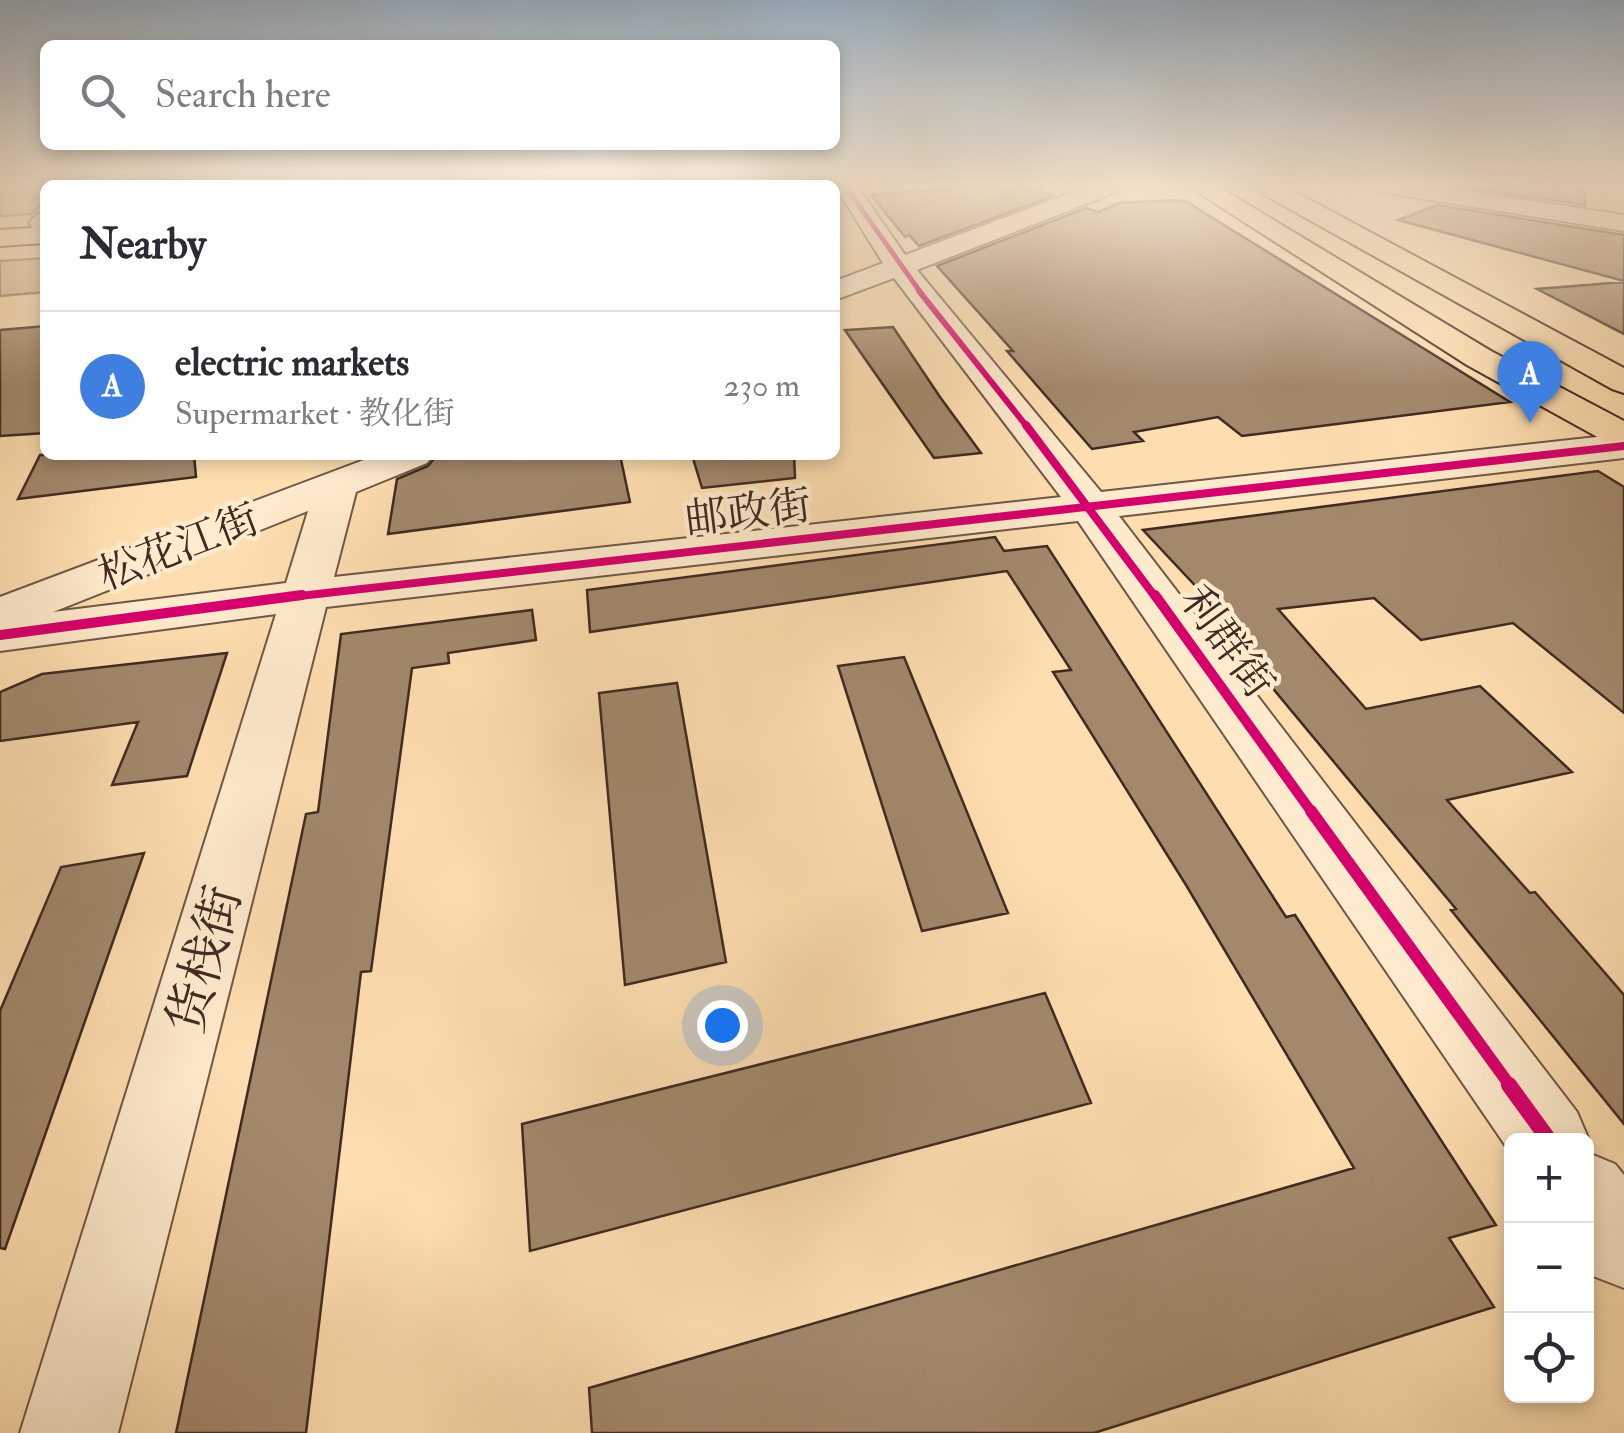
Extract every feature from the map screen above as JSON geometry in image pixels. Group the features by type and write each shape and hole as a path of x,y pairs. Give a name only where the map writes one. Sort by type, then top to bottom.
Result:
{"main road":[{"path":"1322,253 1480,358 1624,434"},
{"path":"1344,253 1624,406"},
{"path":"1387,253 1624,382"},
{"path":"1414,253 1624,366"},
{"path":"1447,253 1453,256"}],"street":[{"name":"利群街","path":"890,253 1089,504 1544,1133"},
{"path":"840,289 933,253"},
{"name":"邮政街","path":"0,636 306,595 1624,446"},
{"name":"松花江街","path":"0,615 399,460"},
{"name":"货栈街","path":"69,1433 337,484"},
{"path":"1594,1204 1624,1244"}],"shaded area":[{"path":"40,258 40,292 0,296 0,261"}],"building":[{"path":"971,253 1269,253 1510,402 1242,436 1218,417 1134,432 1143,441 1092,449 1007,351 1013,351 937,266"},
{"path":"1520,253 1624,253 1624,281"},
{"path":"1624,282 1624,334 1537,289"},
{"path":"40,326 40,433 0,436 0,330"},
{"path":"893,327 981,453 934,458 845,330"},
{"path":"40,455 40,460 194,460 196,477 18,499"},
{"path":"433,460 621,460 630,502 388,534 397,479 428,466"},
{"path":"694,460 794,460 795,478 702,488"},
{"path":"1598,471 1624,487 1624,713 1513,623 1421,640 1374,598 1278,609 1366,709 1480,686 1572,772 1447,800 1530,893 1535,892 1624,995 1624,1124 1451,910 1456,909 1236,644 1248,642 1143,530"},
{"path":"995,537 1004,551 1047,546 1286,917 1295,915 1496,1225 1449,1238 1494,1307 1094,1433 592,1433 589,1388 1354,1168 1186,885 1053,672 1071,670 1007,571 590,632 587,590"},
{"path":"532,610 536,640 448,653 449,663 412,668 371,971 361,972 306,1433 176,1433 306,814 318,812 341,634"},
{"path":"227,653 187,776 112,785 138,722 0,741 0,692 42,674"},
{"path":"904,657 1008,913 922,931 838,666"},
{"path":"677,683 726,962 625,985 599,693"},
{"path":"144,853 5,1249 0,1248 0,1011 61,867"},
{"path":"1045,993 1091,1103 530,1251 522,1124"}],"cycle path":[{"path":"890,253 1089,505 1544,1133"},
{"path":"0,635 305,595 1624,446"}],"place":[{"name":"electric markets","path":"1530,423"}]}
